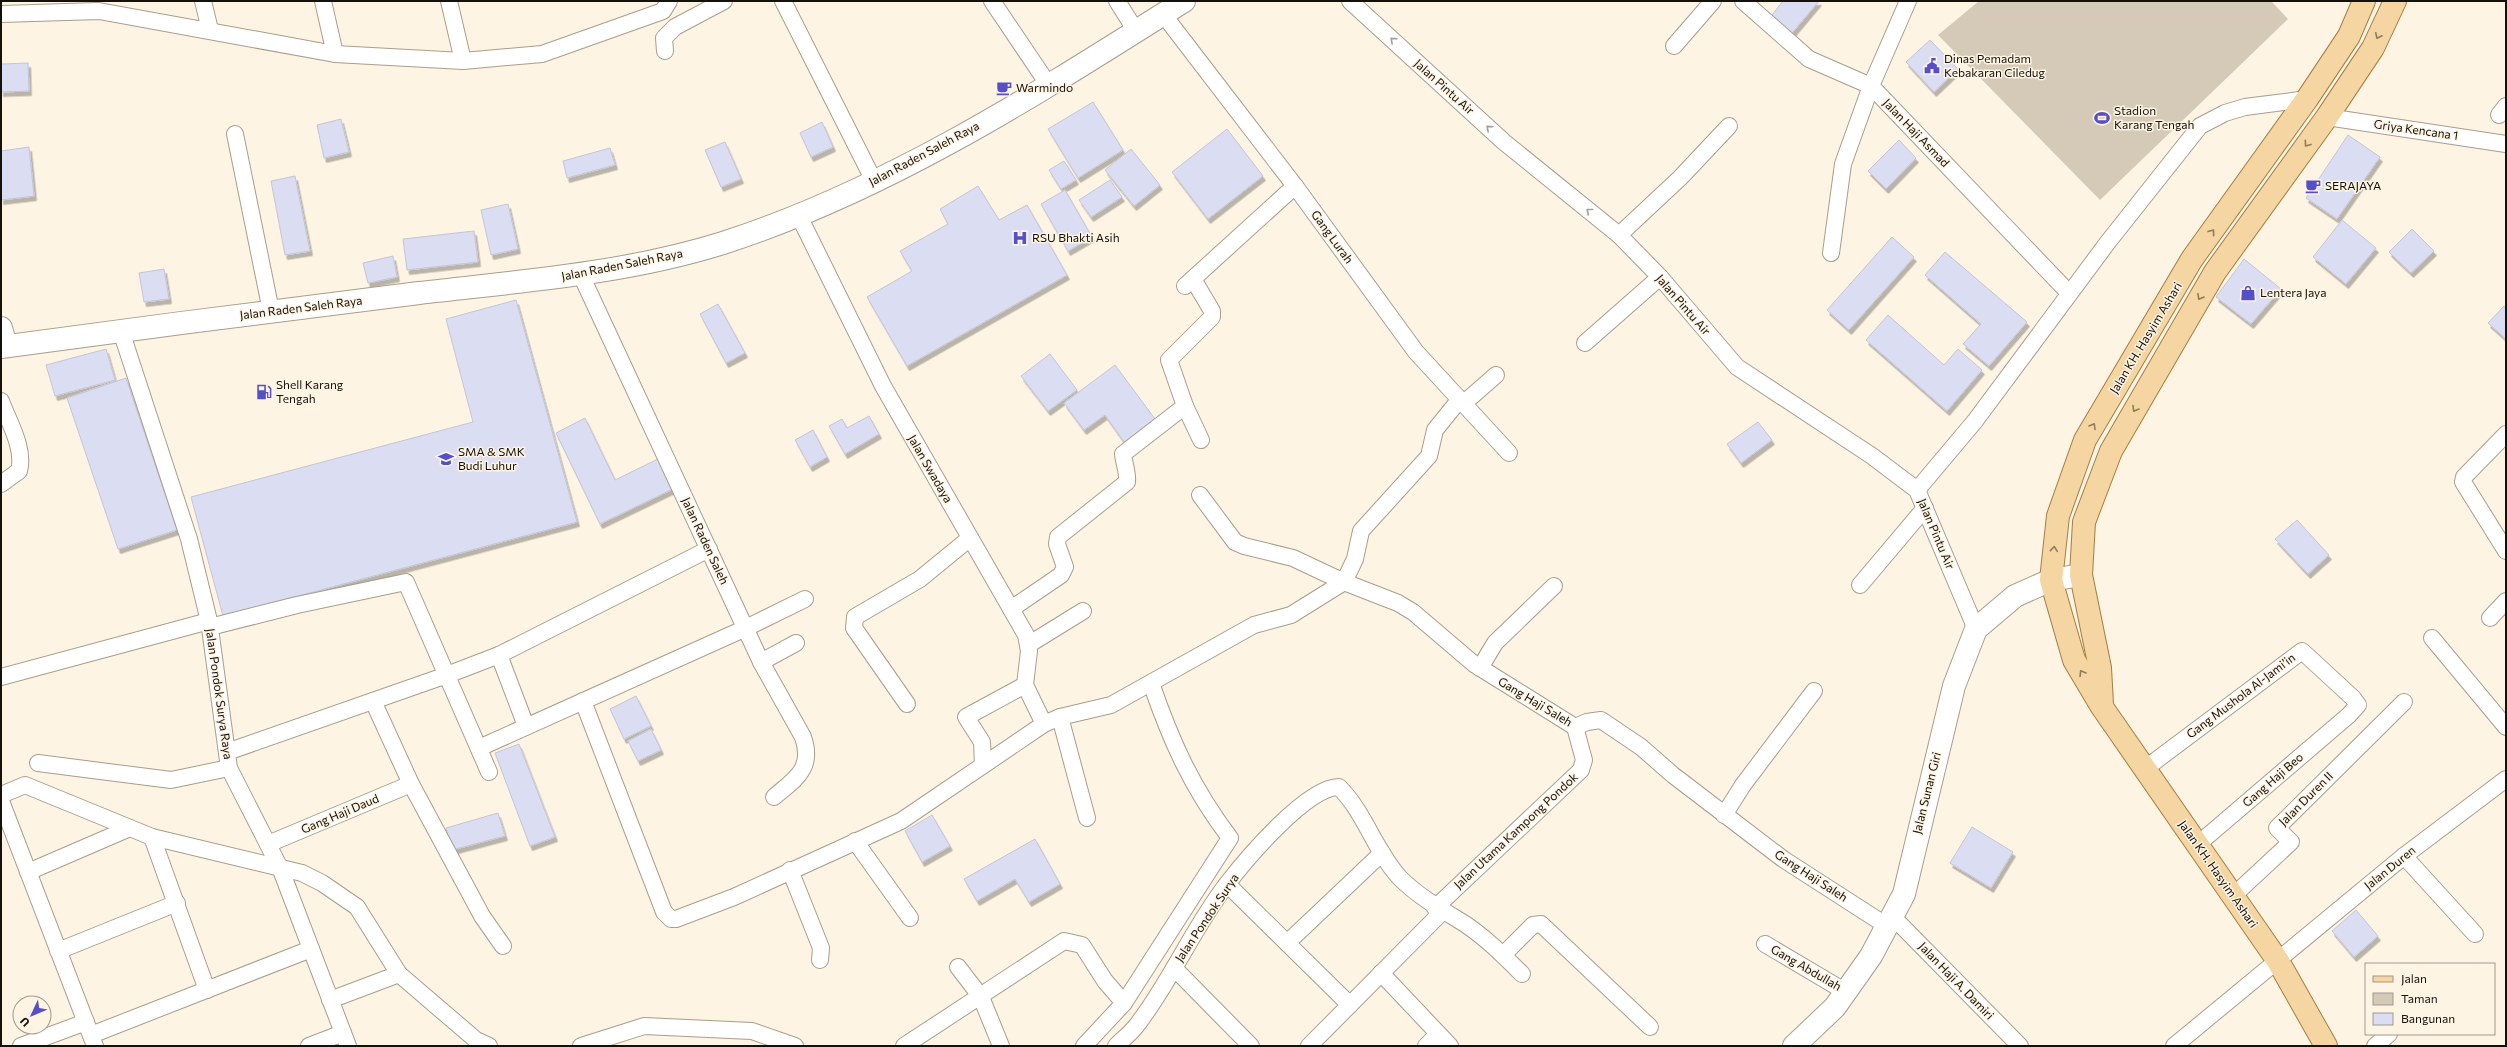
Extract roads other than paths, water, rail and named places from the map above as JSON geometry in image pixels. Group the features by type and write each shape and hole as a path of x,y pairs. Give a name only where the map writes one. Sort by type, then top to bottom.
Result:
{"main road":[{"name":"Jalan Raden Saleh Raya","path":"3,340 121,331 271,311 581,275 666,259 722,243 799,216 874,181 960,136 1184,1"},
{"name":"Jalan KH. Hasyim Ashari","path":"2326,1046 2278,961 2197,845 2146,768 2102,707 2074,660 2051,580 2058,516 2085,440 2192,259 2307,99 2349,36 2364,1"},
{"name":"Jalan KH. Hasyim Ashari","path":"2102,707 2100,668 2081,575 2084,522 2110,451 2215,272 2327,117 2373,48 2395,1"},
{"path":"2192,259 2215,272"},
{"name":"Jalan Sunan Giri","path":"1794,1046 1835,1007 1846,992 1872,956 1904,894 1954,686 1976,629 2015,596 2051,580 2081,575"}],"street":[{"path":"204,1 210,30"},
{"path":"323,1 335,54"},
{"path":"449,1 463,62"},
{"path":"1,14 102,6 210,30 335,54 463,62 542,54 663,11 669,1"},
{"path":"665,51 664,38 676,27 724,1"},
{"path":"783,1 874,181"},
{"path":"992,1 1048,84"},
{"path":"1117,1 1136,31"},
{"name":"Jalan Pintu Air","path":"1350,1 1504,142 1620,235 1660,277 1737,367 1872,456 1917,490 1976,629"},
{"path":"1674,46 1713,1"},
{"name":"Jalan Haji Asmad","path":"1744,1 1809,59 1871,86 2069,293"},
{"path":"1831,252 1843,164 1871,86 1908,1"},
{"name":"Gang Lurah","path":"1163,14 1295,186 1416,352 1509,453"},
{"path":"1917,490 1975,421 2069,293 2200,126 2225,113 2245,107 2307,99"},
{"name":"Griya Kencana 1","path":"2327,117 2506,144"},
{"path":"1620,235 1680,178 1729,126"},
{"path":"235,134 271,311"},
{"path":"1201,440 1185,406 1169,360 1212,317 1212,311 1189,282 1295,186"},
{"name":"Jalan Swadaya","path":"799,216 883,386 1026,635 1028,645 1025,685"},
{"name":"Jalan Raden Saleh","path":"581,275 761,662 803,737 807,750 806,763 800,774 774,797"},
{"path":"1585,343 1660,277"},
{"name":"Jalan Pondok Surya Raya","path":"121,331 189,539 210,624 229,768 281,870 345,1040"},
{"path":"583,701 664,912 670,919 676,919 734,897 901,820 1044,724 1060,717 1111,705 1254,625 1291,615 1344,582 1355,559 1361,532 1429,456 1435,430 1462,401 1496,375"},
{"path":"1,402 21,453 21,463 19,472 1,484"},
{"path":"1011,609 1061,575 1065,567 1057,544 1058,537 1127,482 1128,473 1124,464 1123,454 1185,406"},
{"path":"2506,434 2464,477 2462,482 2506,551"},
{"name":"Gang Haji Saleh","path":"1200,495 1235,542 1244,546 1293,558 1344,582 1403,606 1480,668 1574,727 1587,722 1601,720 1641,747 1724,815 1783,859 1890,921"},
{"path":"1860,585 1925,508"},
{"path":"907,704 854,628 853,623 855,617 920,579 970,538"},
{"path":"227,752 447,675 499,655 709,549"},
{"path":"1,677 210,624 406,582 489,772"},
{"path":"1480,668 1495,643 1554,586"},
{"path":"479,748 746,628 805,599"},
{"path":"2490,618 2506,601"},
{"path":"1028,645 1083,611"},
{"path":"2432,638 2506,727"},
{"path":"761,662 796,643"},
{"name":"Gang Mushola Al-Jami’in","path":"2146,768 2302,651 2353,698 2358,705 2349,715"},
{"path":"499,655 526,726"},
{"path":"1084,1046 1124,1003 1230,838 1213,816 1192,781 1168,734 1151,682"},
{"path":"983,765 982,742 966,717 1025,685 1044,724"},
{"path":"1724,815 1743,785 1814,691"},
{"path":"373,701 412,784 482,916 503,946"},
{"name":"Jalan Duren II","path":"2233,896 2291,842 2277,828 2404,702"},
{"name":"Gang Haji Beo","path":"2197,845 2349,715"},
{"path":"1060,717 1087,818"},
{"name":"Jalan Utama Kampong Pondok","path":"1309,1046 1381,973 1439,910 1581,770 1584,760 1574,727"},
{"path":"38,763 171,780 229,768"},
{"name":"Jalan Duren","path":"2174,1046 2404,856 2506,779"},
{"name":"Gang Haji Daud","path":"268,844 412,784"},
{"path":"1,795 25,785 152,837 281,870 302,873 322,883 358,907 399,974 476,1040 489,1046"},
{"name":"Jalan Pondok Surya","path":"1116,1046 1137,1025 1227,884 1282,823 1308,799 1329,787 1339,787 1349,797 1382,853"},
{"path":"1,801 90,1034"},
{"path":"28,872 130,828"},
{"path":"152,837 207,990"},
{"path":"855,841 910,918"},
{"path":"1287,943 1382,853 1400,878 1439,910 1457,919 1503,955 1522,974"},
{"path":"2404,856 2475,934"},
{"path":"790,870 821,948 820,960"},
{"path":"1227,884 1350,1005"},
{"path":"58,951 177,903"},
{"name":"Jalan Haji A. Damiri","path":"1890,921 2020,1046"},
{"path":"1503,955 1533,926 1541,924 1650,1027"},
{"path":"904,1046 1064,941 1082,945 1105,981 1124,1003"},
{"name":"Gang Abdullah","path":"1765,944 1846,992"},
{"path":"21,1046 90,1034 311,949"},
{"path":"958,967 980,997 1001,1046"},
{"path":"1174,968 1251,1046"},
{"path":"1381,973 1450,1046"},
{"path":"330,1000 399,974"},
{"path":"581,1046 622,1039 644,1026 752,1031 795,1046"},
{"path":"752,1031 757,1046"},
{"path":"1426,1046 1438,1034"},
{"path":"2375,1046 2388,1035"},
{"path":"309,1046 345,1040"}],"place":[{"name":"Dinas Pemadam Kebakaran Ciledug","path":"1932,66"},
{"name":"Warmindo","path":"1004,88"},
{"name":"Stadion Karang Tengah","path":"2102,118"},
{"name":"SERAJAYA","path":"2313,186"},
{"name":"RSU Bhakti Asih","path":"1020,238"},
{"name":"Lentera Jaya","path":"2248,293"},
{"name":"Shell Karang Tengah","path":"264,392"},
{"name":"SMA & SMK Budi Luhur","path":"446,459"}]}
